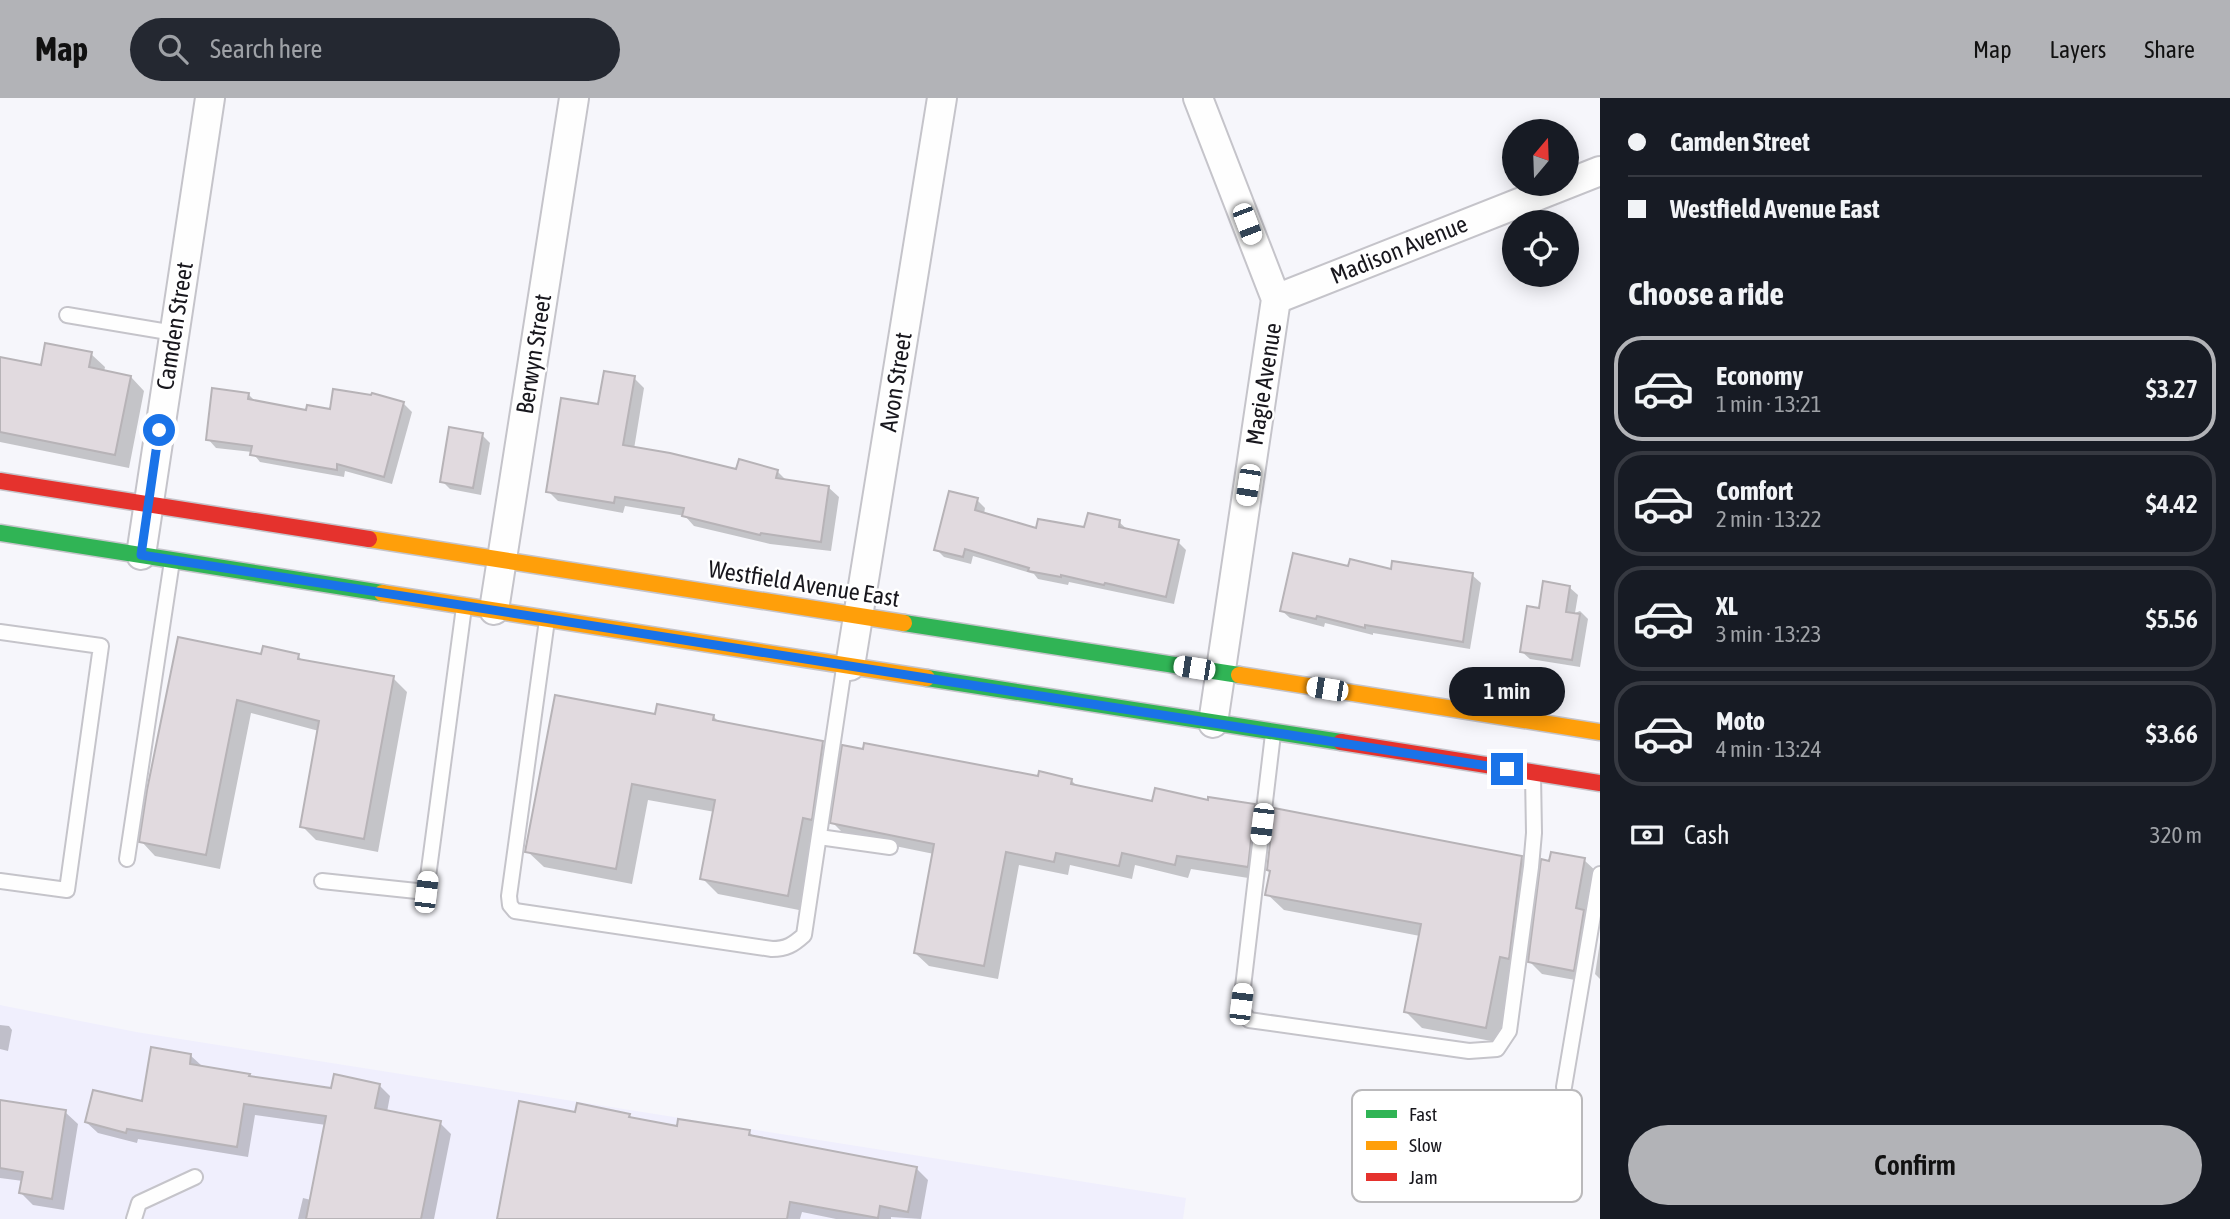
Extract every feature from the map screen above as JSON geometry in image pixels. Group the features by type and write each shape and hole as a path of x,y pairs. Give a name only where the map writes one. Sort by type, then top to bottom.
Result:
{"main road":[{"name":"Westfield Avenue East","path":"0,481 1220,672 1540,729 1600,732"},
{"path":"0,533 1273,733 1534,767 1600,783"}],"street":[{"name":"Camden Street","path":"141,555 210,98"},
{"name":"Berwyn Street","path":"494,610 574,98"},
{"name":"Avon Street","path":"848,665 942,98"},
{"name":"Magie Avenue","path":"1198,98 1276,299 1213,723"},
{"name":"Madison Avenue","path":"1276,299 1600,171"}],"lane":[{"path":"67,315 174,333"},
{"path":"127,859 172,560"},
{"path":"322,881 426,892 464,605"},
{"path":"547,619 509,896 510,905 515,911 782,949 793,945 804,935 848,665"},
{"path":"0,632 102,646 67,890 0,881"},
{"path":"1273,733 1242,1011 1249,1020 1469,1051 1497,1049 1509,1031 1531,867 1534,767"},
{"path":"819,837 891,847"},
{"path":"1564,1087 1600,874"},
{"path":"134,1219 139,1203 195,1177"}],"shaded area":[{"path":"0,1005 136,1032 1186,1198 1183,1219 0,1219"}],"building":[{"path":"45,343 92,352 89,367 131,376 115,455 0,432 0,357 41,365"},
{"path":"604,371 635,376 623,445 736,469 739,459 778,470 776,478 829,486 821,542 761,533 760,535 682,516 684,508 615,497 614,503 546,492 561,398 598,404"},
{"path":"212,388 249,393 248,399 306,410 307,405 330,409 333,389 372,393 404,402 384,477 337,464 337,470 250,455 252,446 206,440"},
{"path":"449,427 483,433 473,488 440,482"},
{"path":"949,491 978,498 975,510 1036,528 1038,519 1084,527 1088,513 1120,520 1119,527 1179,540 1166,597 1105,583 1104,585 1028,571 1029,568 965,549 963,557 934,550"},
{"path":"1293,553 1348,566 1350,559 1391,569 1392,561 1473,573 1463,642 1365,625 1365,628 1317,616 1316,619 1280,611"},
{"path":"1543,581 1570,586 1566,612 1580,614 1572,660 1520,652 1527,606 1539,608"},
{"path":"178,637 261,654 263,646 299,654 298,659 394,676 364,839 300,827 319,721 237,700 206,855 139,842"},
{"path":"555,695 655,714 657,704 714,715 713,720 823,741 812,820 803,818 788,896 700,879 715,800 632,784 616,869 525,852"},
{"path":"864,743 1038,776 1039,771 1072,779 1071,784 1152,801 1155,788 1208,800 1208,797 1255,804 1248,867 1177,856 1175,865 1122,853 1119,866 1056,853 1054,862 1006,852 984,966 914,953 934,844 830,823 842,745 863,749"},
{"path":"1274,808 1522,856 1509,959 1500,957 1486,1028 1404,1012 1421,924 1265,895 1270,871 1267,870"},
{"path":"1551,852 1585,858 1576,908 1584,910 1574,971 1528,962 1541,859 1549,861"},
{"path":"151,1047 191,1054 190,1064 250,1074 249,1076 331,1088 334,1074 380,1084 375,1108 441,1121 421,1219 306,1219 326,1116 244,1104 237,1147 127,1129 126,1133 85,1122 93,1090 142,1101"},
{"path":"0,1100 66,1110 52,1199 19,1193 23,1172 0,1168"},
{"path":"519,1101 575,1112 577,1103 677,1126 678,1119 750,1130 749,1135 917,1167 908,1212 880,1206 878,1218 790,1202 787,1219 497,1219"}],"traffic: fast":[{"path":"0,533 382,593"},
{"path":"904,623 1239,675"},
{"path":"927,678 1341,742"}],"traffic: slow":[{"path":"369,539 904,623"},
{"path":"382,593 927,678"},
{"path":"1239,675 1600,732"}],"traffic: jam":[{"path":"0,481 369,539"},
{"path":"1341,742 1600,783"}],"route":[{"path":"159,430 141,555 1507,769"}]}
